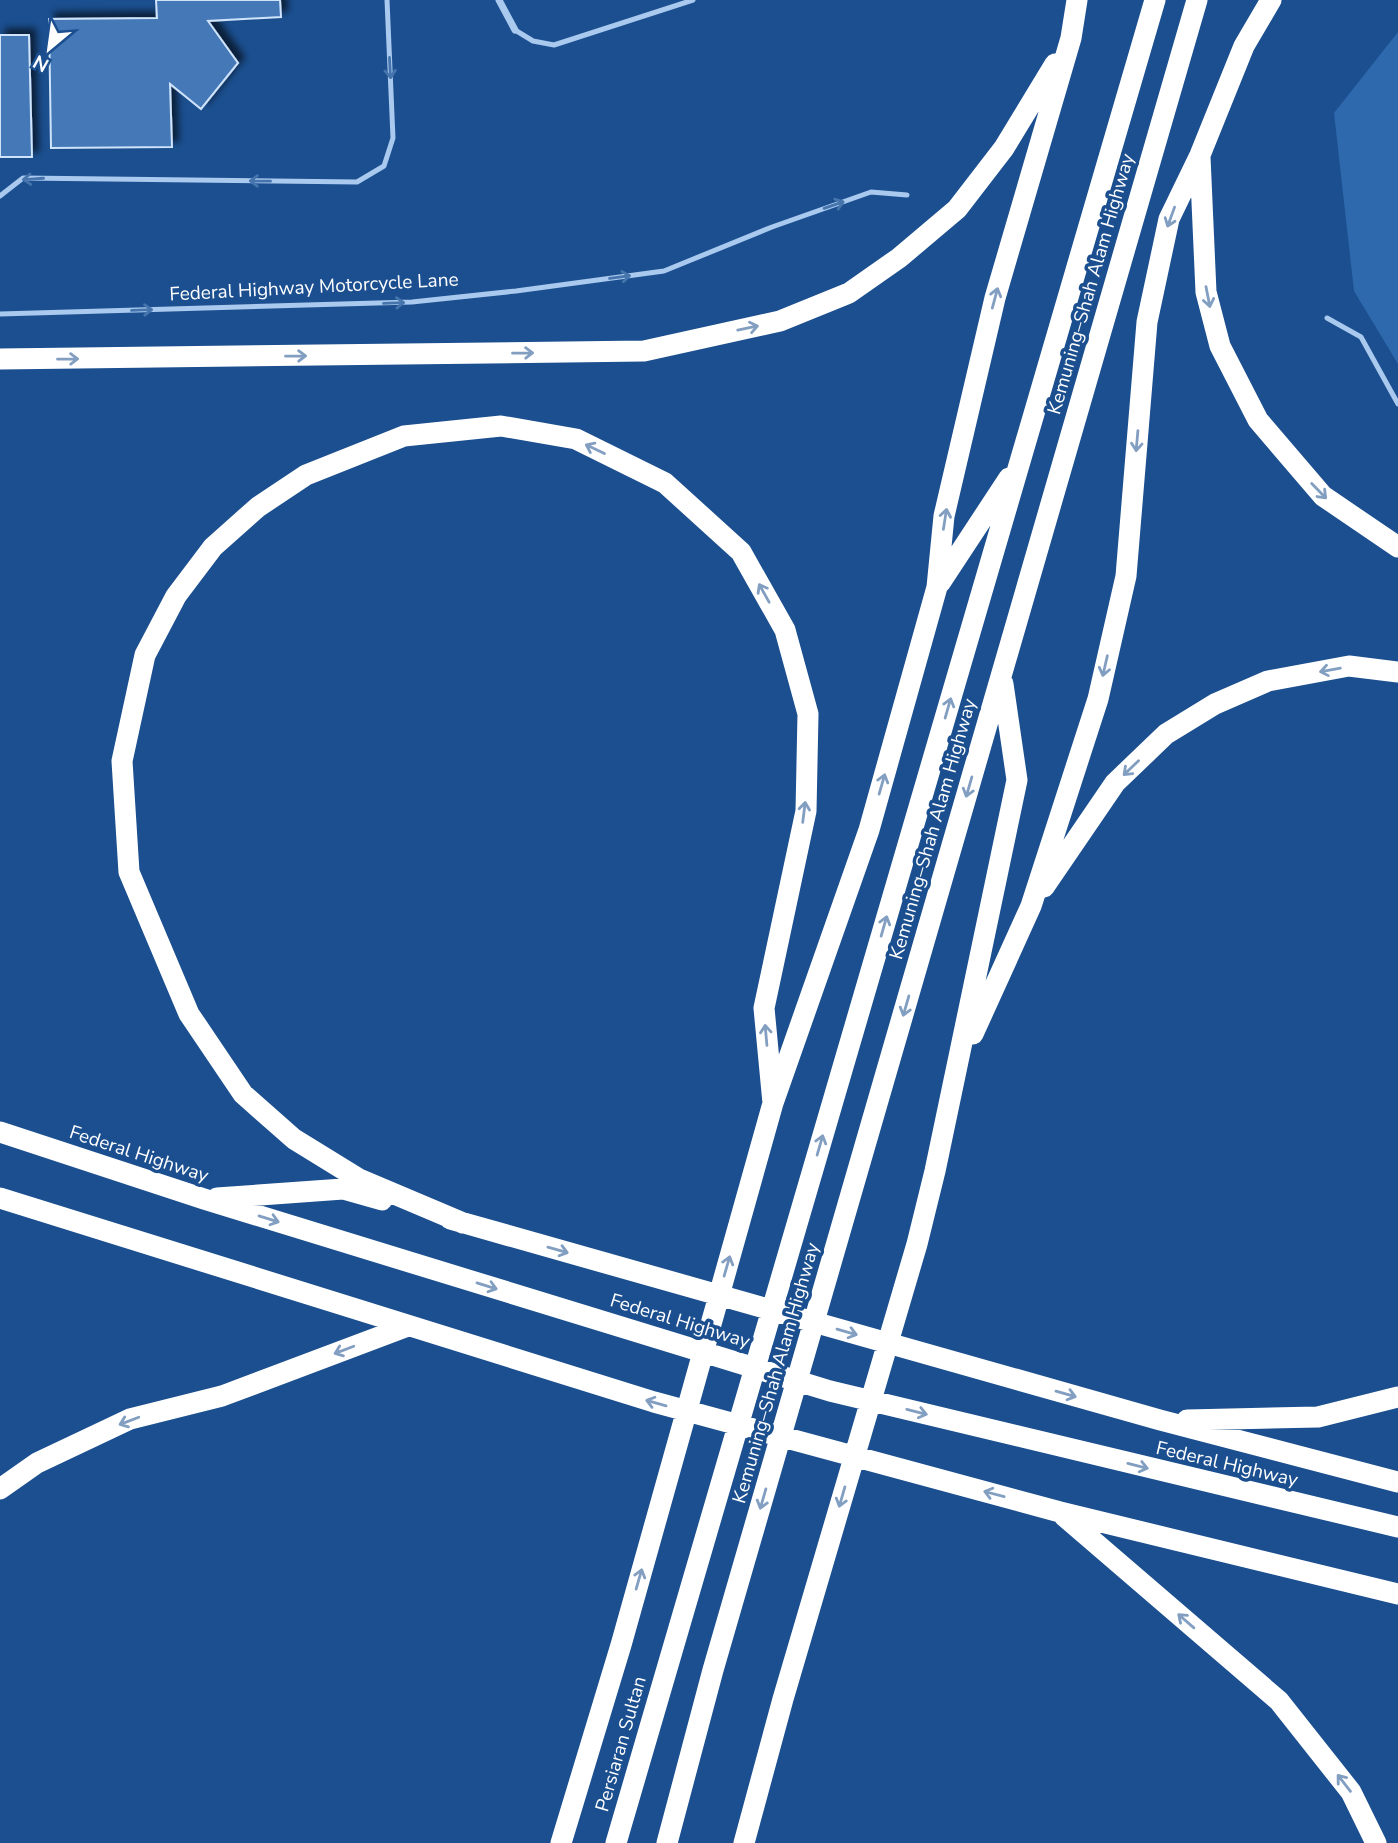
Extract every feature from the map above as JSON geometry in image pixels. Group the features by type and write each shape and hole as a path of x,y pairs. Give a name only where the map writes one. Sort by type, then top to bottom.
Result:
{"highway":[{"path":"561,1843 621,1645 773,1103 869,830 937,587 944,516 995,298 1070,38 1077,0"},
{"name":"Kemuning–Shah Alam Highway","path":"670,1659 1155,0"},
{"name":"Kemuning–Shah Alam Highway","path":"667,1843 713,1670 1197,0"},
{"path":"956,1070 1031,906 1098,699 1126,576 1147,322 1169,219 1200,155 1244,46 1271,0"},
{"path":"0,359 644,352 780,321 849,293 899,258 957,209 1004,148 1070,38"},
{"path":"1200,155 1206,292 1220,346 1258,420 1323,496 1398,547"},
{"path":"463,1223 359,1179 294,1139 243,1094 189,1014 129,872 122,761 145,655 176,596 213,547 258,507 306,475 404,436 501,426 576,439 665,483 741,552 785,630 808,714 806,811 764,1008 773,1103"},
{"path":"937,587 1021,459"},
{"path":"1031,906 1115,783 1166,734 1215,704 1268,681 1349,666 1398,672"},
{"path":"744,1843 783,1699 917,1244 935,1171 1017,780 1002,675"},
{"name":"Federal Highway","path":"0,1132 204,1199 830,1391 1398,1527"},
{"path":"204,1199 343,1189 1160,1420 1398,1482"},
{"path":"0,1198 654,1402 1060,1512 1398,1594"},
{"path":"0,1489 37,1463 130,1419 222,1396 408,1326"},
{"path":"1160,1420 1318,1416 1398,1397"},
{"path":"1060,1512 1279,1701 1351,1792 1376,1843"},
{"name":"Persiaran Sultan","path":"616,1843 670,1659"}],"street":[{"path":"499,0 515,30"}],"lane":[{"path":"0,196 23,178 357,182 384,166 393,138 387,0"},
{"path":"515,30 533,41 554,45 693,0"},
{"name":"Federal Highway Motorcycle Lane","path":"0,314 412,302 516,291 664,271 772,227 871,192 907,195"},
{"path":"1327,318 1361,337 1398,404"}],"shaded area":[{"path":"1398,32 1398,364 1354,291 1334,113"}],"building":[{"path":"156,0 280,0 281,17 208,21 238,63 201,109 170,84 172,147 51,148 49,19 157,18"},
{"path":"0,35 29,35 32,157 0,157"}]}
